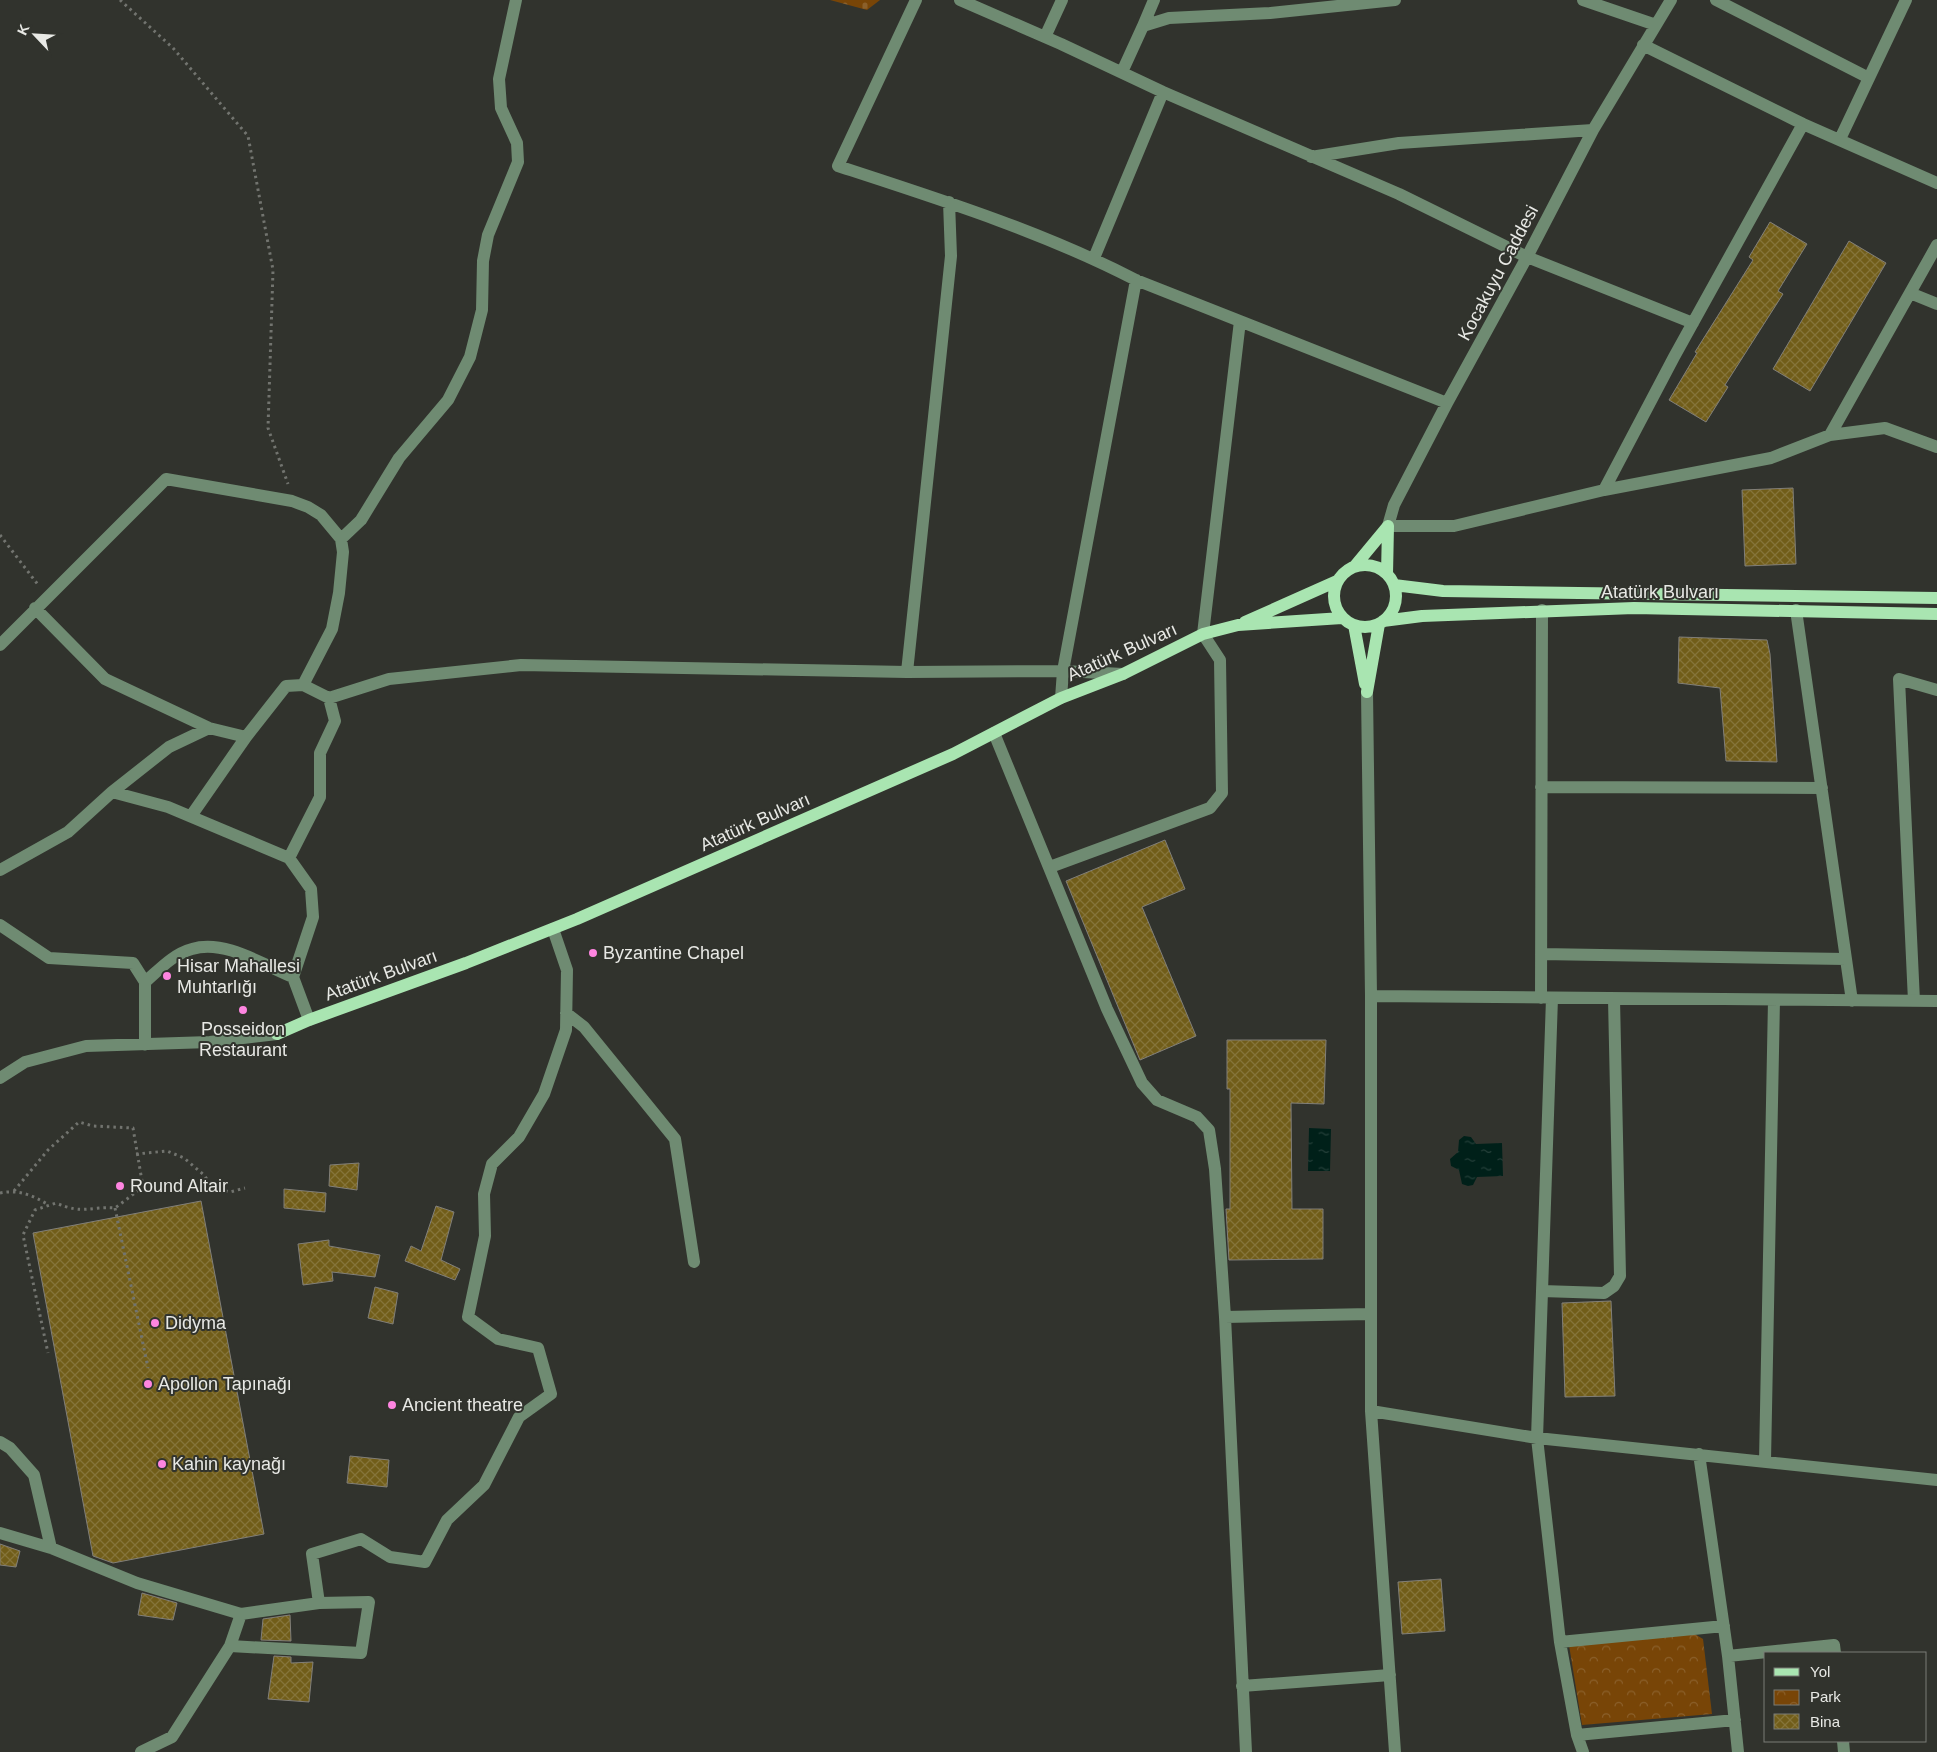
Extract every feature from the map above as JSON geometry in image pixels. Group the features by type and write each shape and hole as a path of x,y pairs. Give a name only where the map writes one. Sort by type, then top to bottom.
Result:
{"main road":[{"path":"1354,567 1388,526"},
{"name":"Kocakuyu Caddesi","path":"1387,574 1388,526"},
{"path":"1367,692 1381,623 1395,605 1394,585 1387,574 1371,566 1354,567 1347,570 1337,581 1333,596 1338,612 1342,618 1354,625 1371,627 1381,623"},
{"name":"Atatürk Bulvarı","path":"277,1034 309,1020 553,929 953,754 1061,698 1123,674 1203,634 1238,625 1337,581"},
{"name":"Atatürk Bulvarı","path":"1394,585 1443,591 1937,598"},
{"name":"Atatürk Bulvarı","path":"1381,623 1422,616 1634,608 1937,614"},
{"name":"Atatürk Bulvarı","path":"1238,625 1342,618"},
{"path":"1354,625 1367,692"}],"street":[{"path":"341,539 361,520 399,458 448,400 470,357 482,310 483,261 488,234 518,162 517,143 501,108 498,79 516,0"},
{"path":"916,0 838,166 948,202 1094,258 1136,280 1447,403"},
{"path":"960,0 1311,158 1400,194 1528,257 1693,323"},
{"path":"1045,37 1062,0"},
{"path":"1122,72 1154,0"},
{"path":"1143,26 1170,18 1270,13 1395,0"},
{"path":"1583,0 1656,25"},
{"name":"Kocakuyu Caddesi","path":"1388,526 1394,505 1447,403 1528,257 1593,130 1671,0"},
{"path":"1716,0 1869,78"},
{"path":"1840,139 1906,0"},
{"path":"1643,45 1803,124 1937,183"},
{"path":"1094,258 1163,92"},
{"path":"1604,490 1693,323 1803,124"},
{"path":"1311,158 1399,143 1593,130"},
{"path":"906,672 951,256 948,202"},
{"path":"1830,435 1937,245"},
{"path":"1061,698 1064,671 1136,280"},
{"path":"1910,293 1937,304"},
{"path":"1050,867 1210,808 1219,799 1223,786 1220,660 1203,634 1240,321"},
{"path":"1388,526 1454,526 1604,490 1771,458 1830,435 1885,428 1937,447"},
{"path":"0,645 166,479 292,501 308,507 321,515 341,539 343,552 339,593 332,629 303,685"},
{"path":"35,608 105,679 209,728 246,737"},
{"path":"1542,610 1541,954 1546,998 1542,1291 1537,1438 1560,1642 1577,1735 1583,1752"},
{"path":"1796,610 1852,1001"},
{"path":"191,816 246,737 286,686 303,685 329,698 389,680 521,664 906,672 1064,671 1123,674"},
{"path":"1914,1001 1899,679 1937,690"},
{"path":"1367,692 1371,996 1371,1412 1396,1752"},
{"path":"289,858 320,797 320,753 336,721 329,698"},
{"path":"0,870 68,832 112,792 169,746 209,728"},
{"path":"994,733 1107,1009 1142,1083 1157,1100 1197,1117 1208,1130 1215,1168 1225,1317 1246,1752"},
{"path":"1541,787 1822,788"},
{"path":"112,792 168,807 289,858 311,889 312,917 293,977 309,1020"},
{"path":"0,925 49,958 133,963 145,982 145,1045"},
{"path":"319,1603 312,1554 361,1539 390,1557 426,1562 447,1520 484,1485 519,1417 550,1394 538,1348 498,1339 468,1317 485,1236 484,1194 492,1164 519,1137 544,1094 566,1030 567,970 553,929"},
{"path":"145,982 171,959 192,948 222,948 293,977"},
{"path":"1541,954 1846,959"},
{"path":"1371,996 1937,1002"},
{"path":"1542,1291 1604,1292 1614,1286 1620,1276 1614,999"},
{"path":"1765,1461 1774,1000"},
{"path":"566,1013 584,1027 675,1140 694,1262"},
{"path":"0,1078 25,1062 86,1046 210,1042 277,1034"},
{"path":"1225,1317 1370,1314"},
{"path":"1371,1412 1537,1438 1937,1480"},
{"path":"0,1442 10,1448 34,1475 51,1548"},
{"path":"1699,1454 1728,1656 1738,1752"},
{"path":"0,1533 51,1548 137,1583 241,1614 319,1603 369,1602 361,1653 230,1646"},
{"path":"142,1752 160,1750 172,1737 230,1646 241,1614"},
{"path":"1560,1642 1724,1626"},
{"path":"1767,1652 1834,1645 1835,1652"},
{"path":"1728,1656 1764,1652"},
{"path":"1242,1686 1390,1675"},
{"path":"1577,1735 1735,1720"}],"path":[{"path":"120,0 173,48 248,136 273,270 268,428 291,492 292,501"},
{"path":"0,535 47,597"},
{"path":"14,1191 48,1150 79,1122 93,1126 133,1128 143,1187 115,1208 103,1207 89,1211 71,1209 56,1203 35,1210 23,1235 48,1353"},
{"path":"136,1154 167,1151 184,1158 204,1175 212,1187 230,1192 246,1188"},
{"path":"0,1193 14,1191 29,1194 50,1206"},
{"path":"115,1208 148,1368"}],"green space":[{"path":"830,0 880,0 867,10"},
{"path":"1693,1633 1703,1639 1712,1714 1582,1725 1569,1645"}],"water":[{"path":"1309,1128 1331,1129 1330,1171 1308,1171"},
{"path":"1464,1136 1471,1137 1476,1144 1502,1143 1503,1176 1477,1177 1473,1185 1462,1184 1459,1170 1451,1166 1450,1159 1458,1152 1459,1140"}],"building":[{"path":"1770,222 1807,244 1778,291 1783,294 1725,385 1728,387 1706,422 1669,400 1697,353 1695,352 1753,260 1749,257"},
{"path":"1849,241 1886,263 1810,391 1773,369"},
{"path":"1793,488 1796,564 1745,566 1742,490"},
{"path":"1679,637 1767,640 1770,654 1777,762 1726,761 1720,688 1678,683"},
{"path":"1165,840 1185,889 1142,907 1196,1036 1140,1060 1066,881"},
{"path":"1227,1040 1326,1040 1324,1104 1291,1103 1292,1209 1323,1209 1323,1259 1229,1260 1226,1209 1230,1209 1230,1089 1227,1089"},
{"path":"359,1163 357,1190 329,1186 330,1165"},
{"path":"284,1189 326,1193 325,1212 284,1208"},
{"name":"Apollon Tapınağı","path":"201,1201 264,1534 113,1563 93,1556 33,1233"},
{"path":"436,1206 454,1212 441,1260 460,1269 455,1280 405,1261 411,1246 421,1251"},
{"path":"329,1240 329,1246 380,1255 375,1277 332,1272 333,1281 303,1285 298,1244"},
{"path":"375,1287 398,1293 393,1324 368,1318"},
{"path":"1611,1301 1615,1396 1565,1397 1562,1303"},
{"path":"350,1456 389,1460 387,1487 347,1483"},
{"path":"0,1544 20,1551 16,1567 0,1565"},
{"path":"1441,1579 1445,1631 1402,1634 1398,1582"},
{"path":"142,1593 177,1603 173,1620 138,1615"},
{"path":"290,1615 291,1641 261,1640 263,1619"},
{"path":"274,1656 291,1657 291,1663 313,1662 309,1702 268,1699"}],"place":[{"name":"Byzantine Chapel","path":"593,953"},
{"name":"Hisar Mahallesi Muhtarlığı","path":"167,976"},
{"name":"Posseidon Restaurant","path":"243,1010"},
{"name":"Round Altair","path":"120,1186"},
{"name":"Didyma","path":"155,1323"},
{"name":"Apollon Tapınağı","path":"148,1384"},
{"name":"Ancient theatre","path":"392,1405"},
{"name":"Kahin kaynağı","path":"162,1464"}]}
